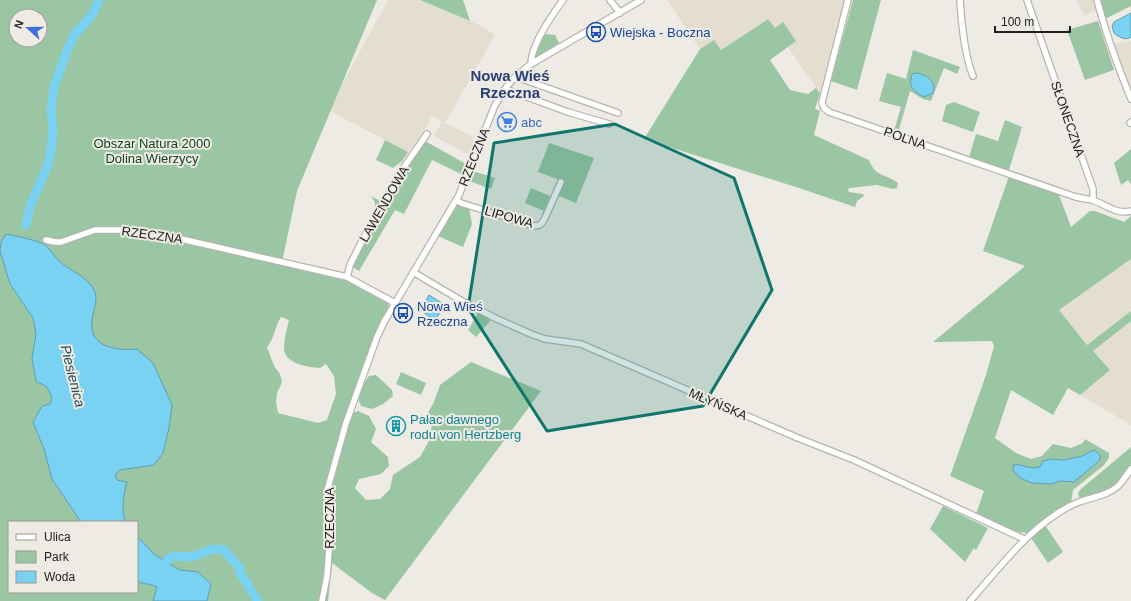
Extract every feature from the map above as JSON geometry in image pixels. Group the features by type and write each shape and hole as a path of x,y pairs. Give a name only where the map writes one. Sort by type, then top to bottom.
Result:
{"street":[{"path":"531,64 531,58 540,39 553,14 563,0"},
{"path":"610,0 620,13"},
{"name":"RZECZNA","path":"322,601 330,549 327,491 346,423 377,337 412,272 456,200 492,113 506,89 519,74 531,64 641,0"},
{"name":"POLNA","path":"848,0 822,102 824,108 829,112 888,133 1076,197 1093,200"},
{"path":"960,0 963,29 969,64 973,76"},
{"name":"SŁONECZNA","path":"1026,0 1093,189 1093,200"},
{"path":"1097,0 1115,60 1131,99"},
{"path":"519,74 522,79 618,113"},
{"path":"506,89 568,112 609,124"},
{"name":"LAWENDOWA","path":"347,277 350,265 366,233 406,164 428,134"},
{"name":"LIPOWA","path":"456,200 461,203 537,226 544,220 561,182"},
{"path":"1093,200 1117,211 1131,211"},
{"name":"RZECZNA","path":"46,240 61,242 95,230 120,230 181,239 226,248 347,277 395,303"},
{"name":"MŁYŃSKA","path":"412,272 462,301 524,331 545,339 581,344 798,438 854,460 1024,539"},
{"path":"970,601 1024,539 1066,508 1077,502 1106,494 1120,484 1131,469"}],"highlighted area":[{"path":"615,124 734,178 772,290 703,406 547,431 468,308 494,143"}],"shaded area":[{"path":"388,0 420,0 479,25 495,35 445,123 473,137 475,145 472,153 465,153 436,137 435,134 442,122 432,116 420,138 408,152 328,110"},
{"path":"667,0 845,0 820,93 768,19 721,50 714,40 700,49"},
{"path":"1076,0 1094,0 1097,10 1084,16"},
{"path":"1131,41 1131,92 1113,44"},
{"path":"1131,259 1131,311 1087,345 1059,310"},
{"path":"1131,321 1131,425 1080,395 1110,370 1092,351"}],"green space":[{"name":"Obszar Natura 2000 Dolina Wierzycy","path":"0,0 377,0 297,191 282,262 345,278 387,302 389,306 365,362 345,422 350,423 353,413 358,411 369,416 376,429 371,442 388,457 389,466 381,474 359,479 355,488 366,500 380,499 390,489 393,475 420,457 430,439 432,422 428,413 440,385 471,362 541,391 385,600 372,593 332,563 328,601 0,601","holes":["281,317 289,320 284,349 288,358 298,364 309,367 320,368 326,364 334,376 336,394 327,420 318,423 278,413 276,402 277,393 282,382 280,374 274,366 267,347"]},
{"path":"420,0 463,0 470,21"},
{"path":"853,0 881,0 857,90 831,81"},
{"path":"1101,0 1131,0 1131,6 1105,19"},
{"path":"768,19 775,28 783,22 796,41 770,60 790,90 808,94 816,88 820,93 815,109 820,111 814,135 869,160 878,173 898,183 897,188 893,189 877,185 849,188 849,192 863,194 864,196 857,201 855,207 644,139 700,49 714,40 721,50"},
{"path":"1098,21 1114,70 1085,80 1067,30"},
{"path":"546,34 555,35 559,43 536,57 534,55 542,38"},
{"path":"913,50 960,67 957,74 944,68 931,101 923,99 910,91 898,133 894,131 901,107 879,101 887,73 906,79"},
{"path":"954,102 980,112 973,132 942,121 946,105"},
{"path":"1005,120 1022,127 1009,170 969,157 976,134 998,141"},
{"path":"385,140 408,152 402,161 393,168 376,160"},
{"path":"425,141 466,164 463,175 432,160 404,214 395,210 359,271 354,268 353,263 367,234 375,211 375,203 371,196 382,202 397,169 407,164"},
{"path":"549,143 594,158 576,203 557,195 563,180 538,172"},
{"path":"1131,149 1131,184 1128,180 1121,185 1114,163"},
{"path":"473,171 495,178 491,189 469,181"},
{"path":"1009,176 1059,195 1071,227 1090,211 1095,211 1124,222 1131,216 1131,259 1059,310 1087,345 1131,311 1131,321 1093,351 1110,370 1080,395 1068,388 1053,415 1011,390 995,438 1016,453 1031,459 1042,456 1053,444 1071,448 1083,443 1085,439 1109,453 1109,458 1103,466 1073,490 1071,503 1049,516 1028,533 1017,532 976,514 984,491 950,476 986,375 994,346 992,341 933,342 1025,266 983,251","holes":["1094,451 1074,482 1060,481 1051,484 1014,464 1037,468 1052,459 1073,458"]},
{"path":"531,188 550,196 544,211 525,203"},
{"path":"457,205 469,208 472,224 463,247 438,236"},
{"path":"478,313 491,320 476,337 468,330"},
{"path":"401,372 426,383 421,395 396,384"},
{"path":"376,375 392,390 393,396 383,404 372,409 361,406 358,399 363,385 369,376"},
{"path":"1131,447 1131,464 1116,483 1106,491 1082,499 1079,497 1078,493 1081,489"},
{"path":"943,506 988,528 976,550 974,548 965,562 930,529"},
{"path":"1045,525 1063,552 1048,563 1031,538"}],"water":[{"path":"1131,13 1131,37 1127,39 1122,38 1114,33 1112,26 1114,22"},
{"path":"917,73 928,77 932,82 934,86 933,93 924,97 912,88 912,74"},
{"path":"6,234 42,243 49,248 63,265 83,277 91,285 96,297 92,320 94,336 99,342 112,348 137,349 153,363 172,405 169,428 163,453 154,465 120,470 115,475 117,480 127,482 123,508 126,521 80,521 52,479 44,449 33,422 42,406 50,404 52,397 47,387 36,381 32,359 36,334 33,318 10,284 0,251 1,242"},
{"path":"429,295 445,305 435,320 420,310"},
{"path":"1094,450 1100,455 1100,460 1074,482 1060,481 1051,484 1032,483 1020,478 1013,470 1014,464 1033,468 1040,467 1043,461 1052,459 1064,460 1082,456"},
{"path":"138,537 154,554 180,570 198,572 211,584 207,601 153,601 157,587 138,581"}],"waterway":[{"name":"Piesienica","path":"26,225 31,204 48,165 53,132 51,109 54,87 68,48 76,33 93,14 99,0"},
{"name":"Piesienica","path":"138,573 147,574 164,569 168,559 174,556 191,557 210,550 224,550 240,568 240,573 258,601"}],"place":[{"name":"Wiejska - Boczna","path":"596,32"},
{"name":"abc","path":"507,122"},
{"name":"Nowa Wieś Rzeczna","path":"403,313"},
{"name":"Pałac dawnego rodu von Hertzberg","path":"396,426"}],"district":[{"name":"Nowa Wieś Rzeczna","path":"510,84"}]}
